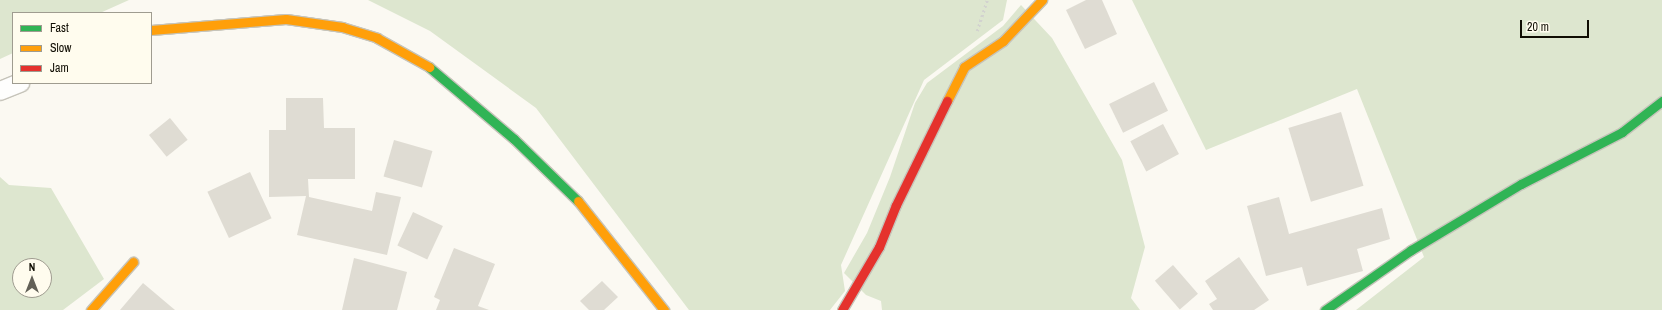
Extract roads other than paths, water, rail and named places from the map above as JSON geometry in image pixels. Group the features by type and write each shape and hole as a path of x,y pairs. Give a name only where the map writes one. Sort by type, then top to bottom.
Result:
{"street":[{"path":"842,310 878,247 900,198 964,67 1003,41 1042,0"},
{"path":"152,30 286,19 342,27 377,38 423,62 514,139 577,200 664,310"},
{"path":"0,91 18,84"},
{"path":"1325,310 1411,250 1520,184 1622,132 1662,101"},
{"path":"91,310 132,262"}]}
